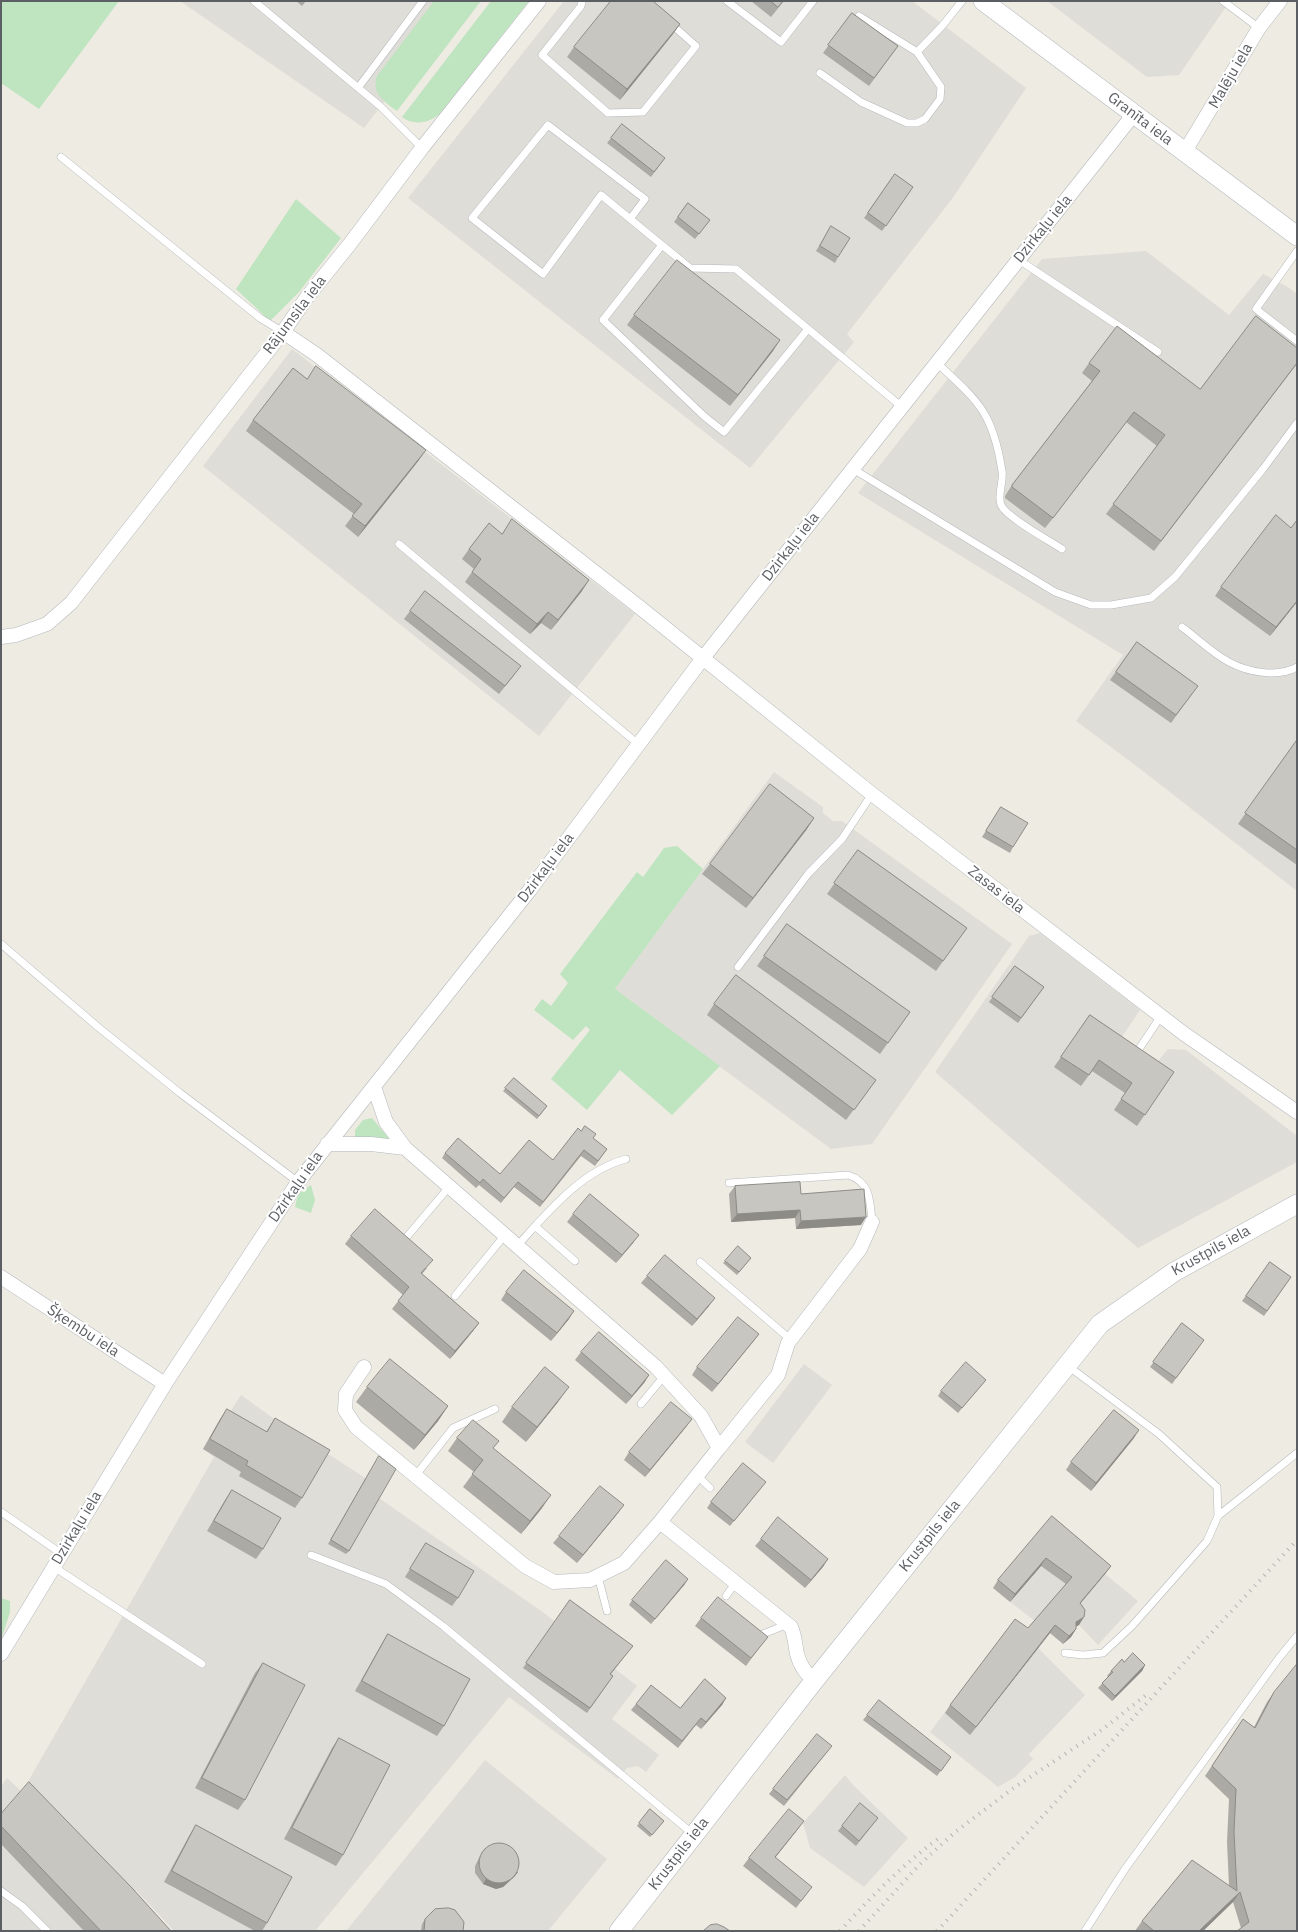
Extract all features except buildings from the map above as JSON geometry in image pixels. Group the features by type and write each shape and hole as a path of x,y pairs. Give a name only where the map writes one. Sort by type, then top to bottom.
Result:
{"main road":[{"name":"Granīta iela","path":"983,1 1297,236"},
{"name":"Krustpils iela","path":"619,1931 814,1681 1100,1324 1174,1272 1297,1204"}],"street":[{"name":"Rājumsila iela","path":"1,637 16,635 47,624 71,604 283,332 307,296 539,1"},
{"name":"Malēju iela","path":"1184,152 1216,103 1259,28 1280,1"},
{"name":"Dzirkaļu iela","path":"1,1654 165,1384 298,1182 529,891 703,658 1134,114"},
{"name":"Zasas iela","path":"283,332 325,361 703,658 872,794 1161,1016 1297,1112"},
{"path":"374,1087 386,1122 406,1148 656,1367 701,1416 719,1448"},
{"path":"327,1144 371,1144 406,1148"},
{"path":"364,1367 346,1394 345,1410 356,1427 380,1449 416,1476 525,1566 554,1582 590,1580 624,1564 778,1375 788,1343 860,1249 872,1222"},
{"name":"Šķembu iela","path":"1,1277 165,1384"},
{"path":"660,1522 789,1624 796,1638 797,1653 802,1668 814,1681"}],"lane":[{"path":"254,1 380,106 422,148"},
{"path":"358,88 424,1"},
{"path":"582,1 581,6 542,55 608,113 643,112 696,46 667,20"},
{"path":"727,1 780,42 813,1"},
{"path":"917,52 943,25 962,1"},
{"path":"1223,1 1259,28"},
{"path":"820,73 861,102 907,123 918,124 925,119 940,99 941,87 917,52 859,16"},
{"path":"630,219 646,198 548,124 472,218 543,274 601,195 630,219 690,268 736,269 902,407"},
{"path":"61,157 260,318 283,332"},
{"path":"662,245 604,320 705,417 724,432 808,329"},
{"path":"1297,251 1256,308 1297,342"},
{"path":"1018,260 1158,352"},
{"path":"937,363 972,395 984,411 993,428 1003,479 1000,498 1001,505 1009,515 1062,549"},
{"path":"853,469 1054,592 1091,605 1111,604 1151,598 1175,577 1263,469 1297,423"},
{"path":"399,544 638,744"},
{"path":"1182,627 1229,662 1253,671 1275,673 1297,668"},
{"path":"738,967 808,874 842,839 872,794"},
{"path":"1,944 98,1027 298,1182"},
{"path":"1135,1055 1161,1016"},
{"path":"517,1246 535,1226 586,1178 610,1163 626,1159"},
{"path":"729,1183 848,1175 858,1178 869,1194 872,1222"},
{"path":"405,1239 449,1187"},
{"path":"535,1226 575,1261"},
{"path":"455,1296 505,1235"},
{"path":"700,1262 790,1340"},
{"path":"1065,1653 1083,1655 1103,1653 1138,1619 1207,1541 1218,1516 1217,1487 1159,1434 1067,1365"},
{"path":"641,1404 664,1376"},
{"path":"416,1476 453,1428 495,1409"},
{"path":"1218,1516 1297,1453"},
{"path":"697,1475 710,1488"},
{"path":"1,1512 62,1554"},
{"path":"311,1555 386,1584 443,1626 694,1835"},
{"path":"54,1566 202,1664"},
{"path":"598,1576 607,1612"},
{"path":"726,1596 737,1582"},
{"path":"763,1634 789,1624"},
{"path":"1085,1931 1125,1869 1297,1636"},
{"path":"1,1891 22,1906 47,1931"}],"shaded area":[{"path":"180,1 461,1 364,128"},
{"path":"564,1 912,1 1026,88 952,199 847,334 854,342 750,468 408,198"},
{"path":"1047,1 1230,1 1179,75 1147,77"},
{"path":"1146,251 1229,315 1263,274 1297,294 1297,891 1076,721 1123,655 858,493 1042,259"},
{"path":"292,349 635,614 539,736 203,466"},
{"path":"774,772 823,807 823,813 833,821 842,821 1012,944 872,1144 831,1149 615,989"},
{"path":"1040,933 1140,1010 1115,1047 1150,1071 1168,1049 1186,1050 1297,1136 1297,1162 1138,1248 935,1072 1029,936"},
{"path":"804,1364 832,1385 773,1463 745,1442"},
{"path":"241,1395 280,1423 384,1490 379,1498 544,1613 637,1686 612,1719 659,1755 646,1772 638,1766 627,1768 618,1779 509,1697 315,1931 174,1931 136,1890 126,1900 155,1931 1,1931 1,1787 7,1778 22,1792 214,1457 203,1449 220,1419 224,1421"},
{"path":"1053,1551 1067,1585 1035,1621 1010,1602"},
{"path":"1105,1574 1138,1601 1098,1645 1079,1625 1074,1610"},
{"path":"1010,1626 1038,1648 1085,1695 1029,1754 1033,1759 1015,1777 998,1787 930,1732"},
{"path":"485,1760 607,1859 548,1931 346,1931"},
{"path":"845,1775 908,1838 864,1887 810,1848 803,1823"}],"green space":[{"path":"1,1 119,1 39,109 1,83"},
{"path":"434,1 481,1 397,111 380,97 376,88 377,76"},
{"path":"491,1 529,1 440,114 431,120 421,122 411,122 402,117"},
{"path":"296,199 341,238 299,292 270,321 236,289"},
{"path":"677,846 703,869 615,989 720,1066 672,1115 620,1070 587,1110 551,1079 590,1030 586,1026 573,1040 534,1010 542,999 551,1006 568,983 560,974 637,872 643,877 664,848"},
{"path":"372,1118 391,1141 355,1137 355,1130 363,1120"},
{"path":"311,1185 315,1200 311,1213 295,1207 298,1194"},
{"path":"1,1598 10,1601 10,1612 1,1640"}],"railway":[{"path":"937,1931 1297,1540"},
{"path":"859,1931 919,1865 954,1833 1012,1789 1103,1729 1146,1695"},
{"path":"840,1931 889,1880 942,1836"}]}
